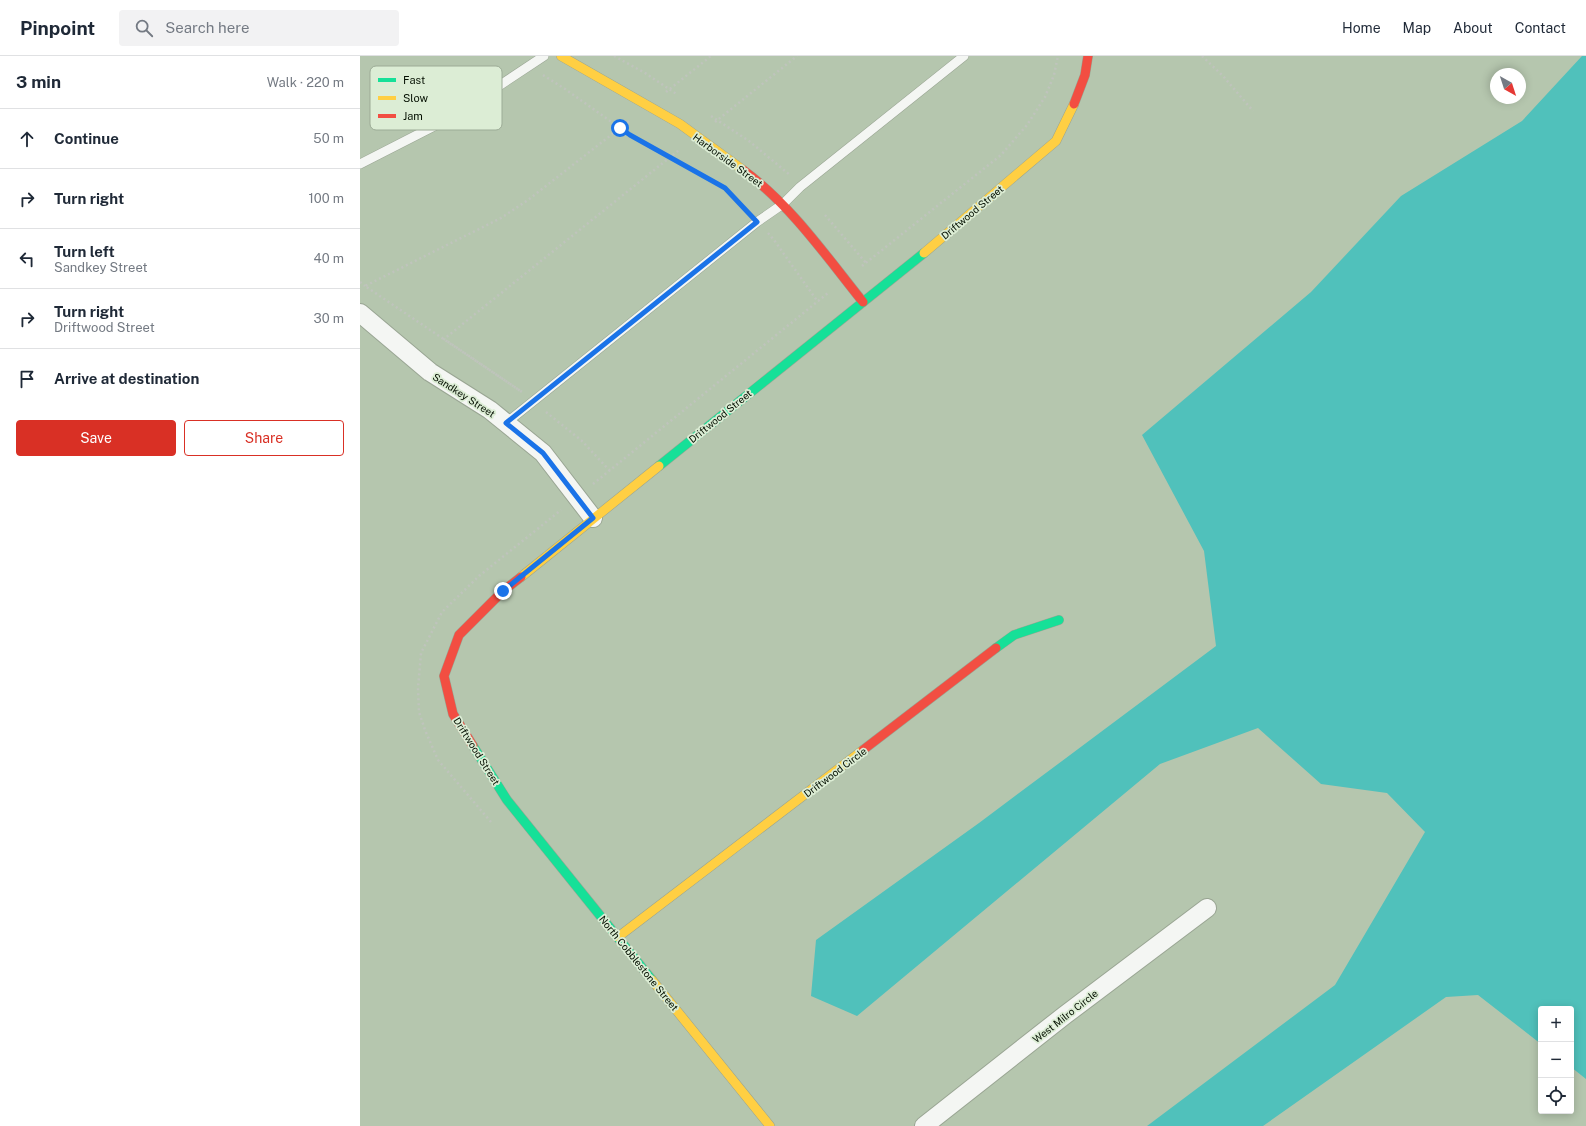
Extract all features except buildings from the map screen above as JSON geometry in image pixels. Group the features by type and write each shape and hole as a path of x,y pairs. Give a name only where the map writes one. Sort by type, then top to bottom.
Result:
{"street":[{"name":"Harborside Street","path":"561,56 680,124 762,183 799,222 863,302"},
{"name":"Driftwood Street","path":"507,800 453,714 444,676 459,635 503,591 944,237 1056,141 1073,108 1084,75 1088,56"},
{"name":"Sandkey Street","path":"360,313 430,372 490,410 543,453 593,518"},
{"name":"Driftwood Circle","path":"618,937 1014,635 1059,620"},
{"name":"North Cobblestone Street","path":"507,800 770,1126"},
{"name":"West Milro Circle","path":"924,1126 1064,1015 1207,908"}],"lane":[{"path":"502,83 544,56"},
{"path":"506,423 757,222 783,204 800,187 964,56"},
{"path":"360,164 427,130"}],"path":[{"path":"365,286 501,218 528,200 710,56"},
{"path":"444,339 797,56"},
{"path":"1202,56 1223,76 1253,111"},
{"path":"528,66 565,89 620,128 670,158 725,188 774,240 818,302"},
{"path":"360,282 533,401 582,440 610,471"}],"water":[{"path":"1582,56 1586,56 1586,1079 1574,1069 1574,1006 1538,1006 1538,1042 1478,995 1446,997 1263,1126 1147,1126 1335,985 1425,832 1387,793 1321,784 1258,728 1160,764 857,1016 811,996 816,940 979,823 1216,646 1204,551 1142,435 1311,292 1401,196 1522,121"}],"traffic: fast":[{"path":"659,466 924,253"},
{"path":"996,648 1014,635 1059,620"},
{"path":"473,746 507,800 652,980"}],"traffic: slow":[{"path":"561,56 680,124 743,170"},
{"path":"924,253 1056,141 1074,104"},
{"path":"521,577 659,466"},
{"path":"618,937 863,750"},
{"path":"652,980 770,1126"}],"traffic: jam":[{"path":"1074,104 1085,75 1088,56"},
{"path":"743,170 777,199 792,215 863,302"},
{"path":"473,746 453,714 444,676 459,635 503,591 521,577"},
{"path":"863,750 996,648"}],"route":[{"path":"503,591 593,518 543,453 506,423 757,222 725,188 620,128"}]}
